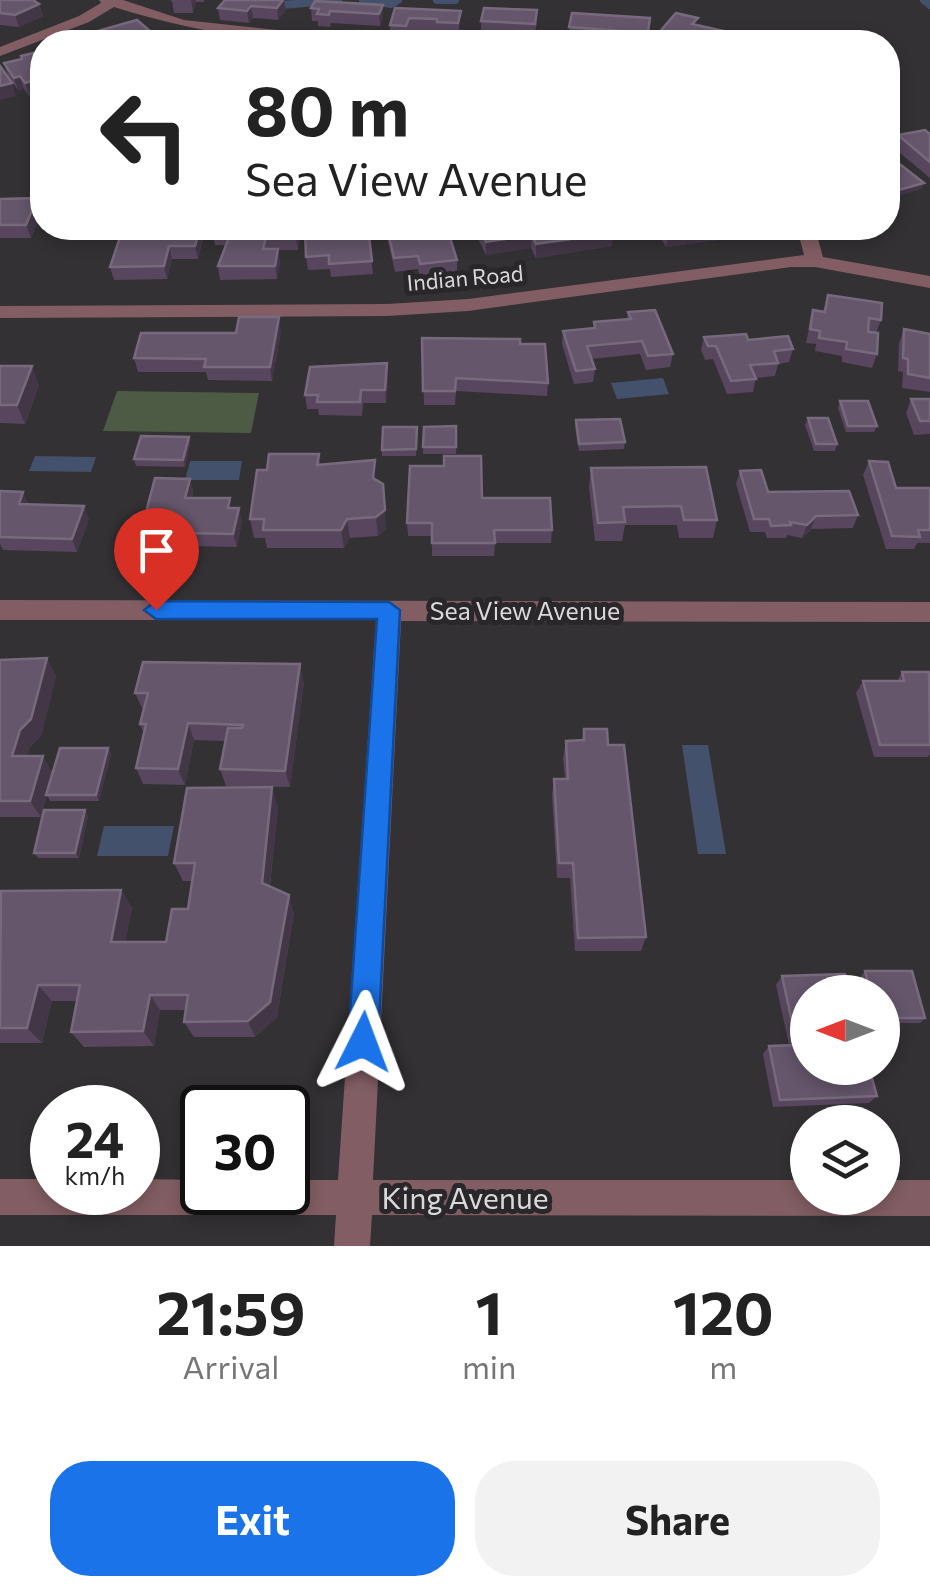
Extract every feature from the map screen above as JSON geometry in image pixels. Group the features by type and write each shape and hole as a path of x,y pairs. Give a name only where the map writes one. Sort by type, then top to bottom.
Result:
{"street":[{"path":"56,30 84,19 112,1 182,24 238,30"},
{"path":"0,52 30,40"},
{"path":"809,240 815,260"},
{"name":"Indian Road","path":"0,312 436,307 815,260 930,282"},
{"name":"Sea View Avenue","path":"0,610 930,612"},
{"path":"352,1246 389,610"},
{"name":"King Avenue","path":"0,1197 930,1198"}],"green space":[{"path":"117,391 259,393 251,433 103,431"}],"water":[{"path":"663,378 669,394 617,399 611,383"},
{"path":"35,456 96,457 91,472 29,471"},
{"path":"190,461 242,461 239,480 185,480"},
{"path":"682,745 708,745 726,854 698,854"},
{"path":"104,826 174,826 168,856 97,856"}],"building":[{"path":"0,0 33,0 39,4 15,15 0,13"},
{"path":"225,0 283,0 277,8 251,6 247,11 218,8"},
{"path":"315,1 383,5 379,14 330,11 329,15 317,14 319,9 311,8"},
{"path":"395,8 461,11 458,23 409,18 406,26 390,25"},
{"path":"484,8 537,10 535,24 481,21"},
{"path":"572,13 650,18 648,30 569,27"},
{"path":"676,13 698,18 692,24 719,30 661,30"},
{"path":"137,20 149,30 101,30"},
{"path":"30,54 30,82 25,83 20,76 14,78 4,63 22,59 21,56"},
{"path":"0,66 12,83 0,86"},
{"path":"925,130 930,134 930,162 900,137"},
{"path":"900,164 924,183 900,190"},
{"path":"30,198 26,225 0,225 0,199"},
{"path":"119,240 197,240 195,246 169,246 164,266 110,267"},
{"path":"228,240 265,240 263,249 278,249 275,266 218,266"},
{"path":"305,240 369,240 372,261 329,264 329,255 306,257"},
{"path":"390,240 451,240 457,260 420,264 418,256 394,258"},
{"path":"828,295 882,303 881,320 869,318 868,332 878,333 877,354 846,349 847,342 819,338 820,331 810,329 813,310 825,312"},
{"path":"655,310 673,354 648,356 642,341 587,346 595,369 576,371 563,331 595,328 594,322 631,319 628,312"},
{"path":"239,317 279,317 270,367 204,367 206,359 134,358 141,333 236,333"},
{"path":"904,329 930,334 930,378 908,374 908,359 903,358"},
{"path":"746,334 748,340 788,336 793,349 774,351 778,363 750,365 756,379 731,381 716,346 708,346 704,337"},
{"path":"422,338 520,339 520,344 545,344 548,383 456,378 455,391 423,391"},
{"path":"387,363 385,390 361,390 360,402 317,402 318,395 305,395 310,367"},
{"path":"0,366 32,366 17,405 0,405"},
{"path":"911,399 930,399 930,421 920,421"},
{"path":"840,401 868,401 877,426 848,426"},
{"path":"808,418 828,418 837,444 816,444"},
{"path":"620,419 625,442 579,444 576,420"},
{"path":"456,426 456,447 423,447 424,427"},
{"path":"383,427 417,427 416,449 382,450"},
{"path":"141,436 189,437 183,460 134,459"},
{"path":"269,454 319,454 317,465 375,460 373,478 383,484 385,510 376,517 347,519 341,530 263,530 264,519 250,519 257,470 267,470"},
{"path":"444,456 481,456 482,498 550,498 552,530 494,530 495,543 432,543 432,523 407,523 410,466 444,466"},
{"path":"869,461 888,462 896,488 930,488 930,530 918,530 920,537 892,536"},
{"path":"706,467 717,520 684,520 681,506 623,507 625,522 598,523 591,468"},
{"path":"761,470 768,492 849,491 858,515 816,516 807,525 790,522 791,525 771,526 769,519 754,519 740,471"},
{"path":"155,478 190,479 185,498 230,498 228,508 239,508 233,534 186,533 184,543 129,542 136,516 145,516"},
{"path":"0,491 23,492 19,504 84,506 72,539 0,537"},
{"path":"47,658 31,719 20,730 12,756 43,756 30,801 0,801 0,660"},
{"path":"143,662 300,664 285,771 220,769 228,728 243,725 188,723 178,769 136,768 146,724 140,724 148,693 135,693"},
{"path":"902,672 929,672 930,745 880,745 863,681 904,681"},
{"path":"584,729 607,729 608,745 624,745 646,937 578,938 573,863 559,863 554,779 568,779 566,741 584,740"},
{"path":"60,748 108,748 96,795 46,795"},
{"path":"272,787 262,883 289,895 270,1002 248,1021 184,1022 188,995 150,995 143,1031 71,1032 80,985 38,985 27,1028 0,1028 1,891 121,890 111,942 166,942 172,909 188,909 195,863 174,863 187,788"},
{"path":"44,810 85,810 75,853 34,853"},
{"path":"865,971 912,971 925,1018 900,1018 900,975 866,975"},
{"path":"782,976 790,976 790,1013"},
{"path":"790,1045 790,1085 874,1085 877,1096 780,1100 769,1046"}],"waterway":[{"path":"263,0 282,5 338,0"},
{"path":"363,0 391,4 398,0"},
{"path":"437,0 455,0"},
{"path":"924,0 930,5"}],"route":[{"path":"156,610 389,610 363,1042"}]}
